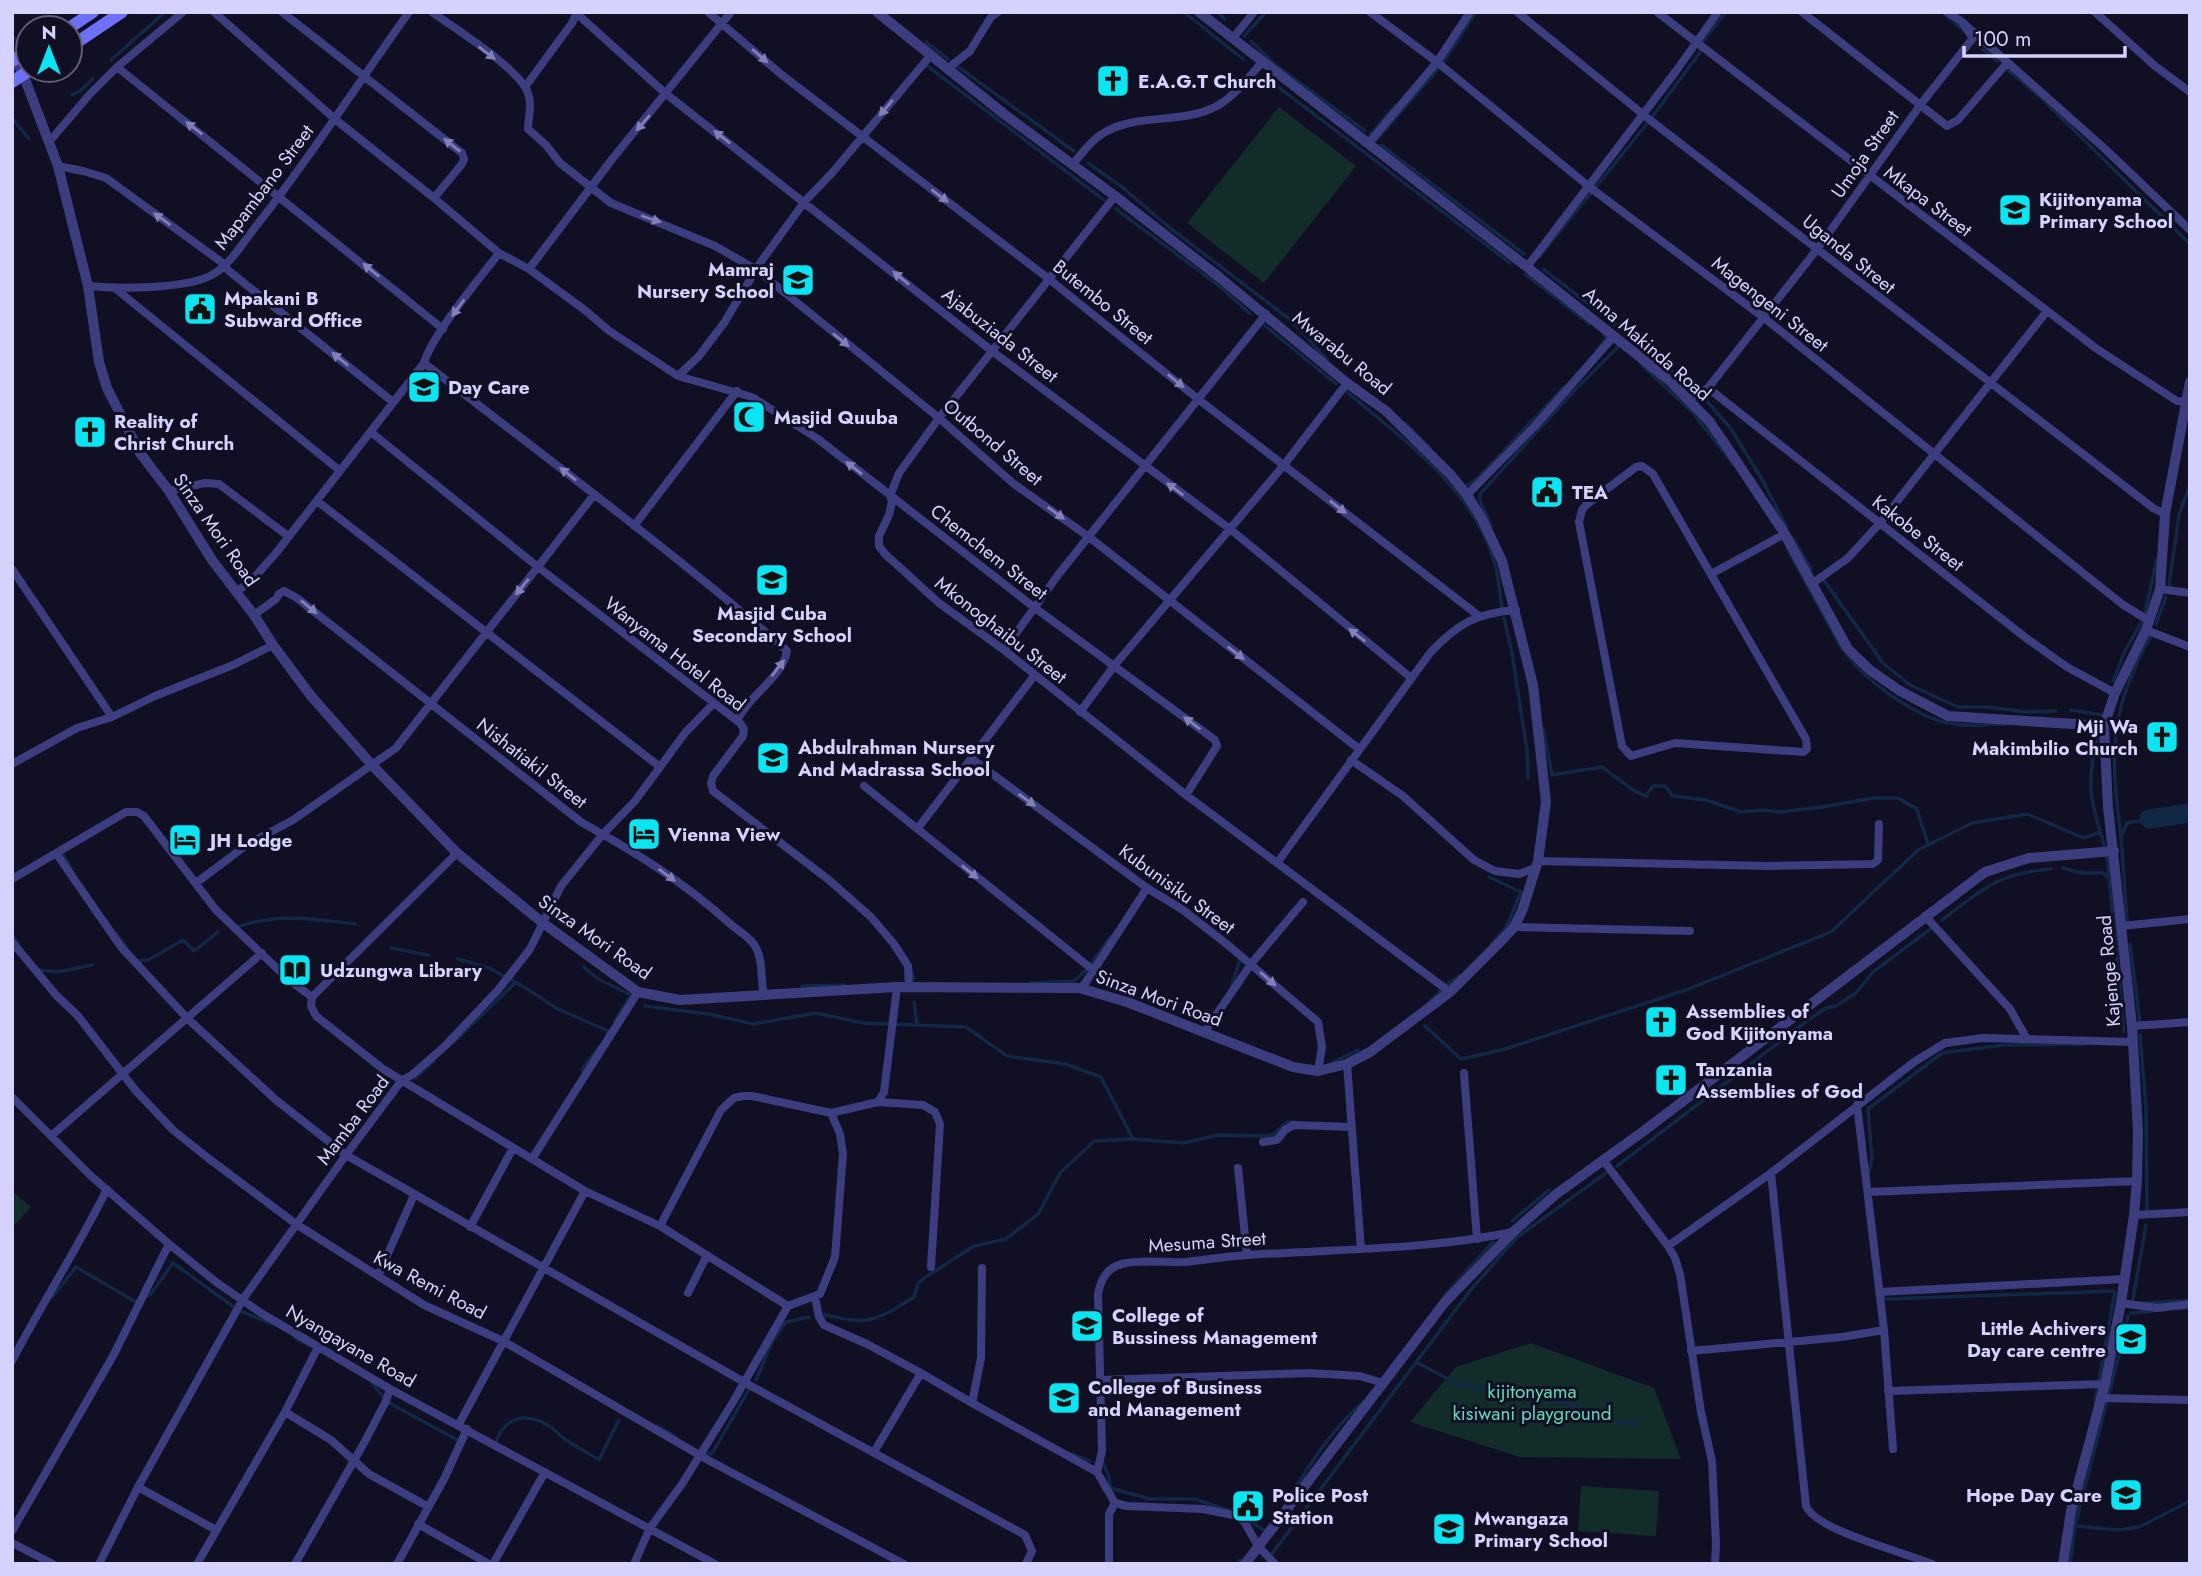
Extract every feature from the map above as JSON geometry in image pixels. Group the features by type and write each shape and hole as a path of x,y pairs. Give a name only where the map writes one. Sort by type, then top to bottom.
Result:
{"main road":[{"path":"84,38 122,12"}],"street":[{"path":"49,142 117,67 183,12"},
{"name":"Chemchem Street","path":"214,12 336,120 499,253 529,270 608,330 678,376 752,397 818,439 1035,608 1215,740 1217,746 1214,754 1186,795"},
{"path":"282,12 463,156 462,164 434,198"},
{"name":"Mapambano Street","path":"88,286 116,289 191,282 210,276 224,266 336,120 409,12"},
{"path":"432,12 507,68 525,87 576,13"},
{"name":"Butembo Street","path":"708,12 861,137 1049,279 1198,399 1479,616"},
{"path":"529,270 590,188 731,12"},
{"name":"Mwarabu Road","path":"877,12 930,56 1266,314 1347,383 1387,411 1451,475 1467,495 1497,547 1516,610 1533,685 1546,802 1536,865"},
{"path":"947,69 970,51 991,17 998,12"},
{"name":"Anna Makinda Road","path":"1199,12 1670,381 1709,421 1783,531 1848,649 1870,670 1921,704 1948,716 2099,725"},
{"path":"1233,38 1254,12"},
{"name":"Magengeni Street","path":"1370,12 1437,62 1588,186 1763,317 2148,625 2190,647"},
{"path":"1368,144 1437,62 1470,12"},
{"name":"Uganda Street","path":"1517,12 1903,317 2152,508 2165,514"},
{"name":"Mkapa Street","path":"1657,12 2046,311 2132,374 2177,401 2188,402"},
{"path":"1527,267 1718,12"},
{"path":"1802,12 1947,126 1964,114 2007,63"},
{"path":"1947,12 1961,21 2135,177 2190,230"},
{"path":"2095,12 2155,66 2190,92"},
{"name":"Ajabuziada Street","path":"576,13 665,93 992,351 1230,529 1410,677"},
{"name":"Umoja Street","path":"1688,399 1708,388 1818,248 1921,104 1973,38 1961,21"},
{"path":"678,376 724,323 805,201 832,173 930,56"},
{"path":"1072,164 1094,140 1117,127 1198,113 1216,106 1235,93 1263,61"},
{"path":"117,67 443,329"},
{"name":"Sinza Mori Road","path":"26,84 58,166 88,286 99,362 107,388 140,453 169,491 212,560 311,696 372,765 457,853 543,923 638,992 680,1000 903,987 1079,988 1127,1002 1293,1067 1318,1071 1347,1064 1370,1052 1450,992 1514,927 1522,911 1536,865"},
{"name":"Outbond Street","path":"525,87 530,101 528,129 546,145 560,163 590,188 611,203 715,246 757,270 939,418 1014,484 1089,537 1359,749"},
{"path":"58,166 106,178 224,266 393,402"},
{"name":"Mkonoghaibu Street","path":"1115,196 939,418 899,473 890,496 892,502 889,515 878,541 882,550 939,603 1004,650 1186,795 1450,992"},
{"path":"236,592 251,581 339,470 372,433 424,363 443,329 499,253"},
{"path":"116,289 339,470"},
{"path":"1812,583 1847,558 1880,523 2046,311"},
{"path":"1004,650 1144,466 1266,314"},
{"path":"1467,495 1534,427 1614,336"},
{"path":"424,363 753,619 787,651 784,663 742,710 737,721"},
{"name":"Kajenge Road","path":"2063,1564 2071,1511 2105,1384 2125,1279 2137,1181 2138,1131 2132,1026 2099,725 2148,625 2160,589 2165,514 2190,382"},
{"path":"1080,712 1114,666 1284,465 1347,383"},
{"name":"Kakobe Street","path":"1708,388 2026,638 2067,667 2115,692"},
{"path":"634,526 737,391"},
{"name":"Wanyama Hotel Road","path":"372,433 538,567 737,721 744,729 743,736 713,776 713,791 799,856 872,917 908,966 903,987"},
{"path":"1636,467 1649,469 1711,574 1806,739 1807,749 1803,752 1675,743 1631,756 1622,746 1579,522 1582,510 1636,467"},
{"path":"169,491 205,483 219,484 288,536"},
{"path":"196,883 248,844 293,820 396,748 594,495"},
{"path":"317,500 660,767"},
{"path":"1711,574 1781,536 1783,531"},
{"path":"12,569 112,717"},
{"path":"2160,589 2190,593"},
{"name":"Nishatiakil Street","path":"254,615 276,600 279,594 284,592 293,596 581,822 631,849 713,908 754,944 761,966 764,995"},
{"path":"1278,863 1410,677 1448,634 1479,616 1516,610"},
{"path":"12,764 77,728 112,717 273,645"},
{"path":"918,828 1034,676"},
{"name":"Mamba Road","path":"99,1564 138,1487 243,1299 296,1224 402,1080 412,1075 445,1046 498,990 530,949 561,886 635,800 685,733 713,704"},
{"name":"Kubunisiku Street","path":"972,759 1147,888 1183,910 1318,1022 1322,1047 1318,1071"},
{"path":"1351,760 1403,796 1474,860 1495,871 1519,874 1536,865 1873,864 1878,860 1879,824"},
{"path":"864,786 1093,970"},
{"path":"12,879 126,812 134,811 144,816 216,910 289,980 312,997"},
{"path":"1245,1564 1445,1302 1513,1232 1555,1195 1985,872 2029,858 2114,852"},
{"path":"56,853 121,947 188,1019 276,1100 346,1155 543,1268 1025,1535 1032,1551 1026,1564"},
{"path":"457,853 312,997 311,1006 316,1016 383,1069 585,1191 660,1226 788,1306"},
{"path":"1079,988 1084,985 1147,888"},
{"path":"1206,1034 1206,1030 1251,964 1303,902"},
{"path":"1925,916 2010,1009 2027,1039"},
{"path":"2122,926 2190,919"},
{"path":"1514,927 1690,931"},
{"name":"Kwa Remi Road","path":"12,942 56,995 78,1016 145,1102 189,1143 296,1224 425,1305 503,1342 699,1454 904,1564"},
{"path":"51,1136 261,953"},
{"path":"878,1102 884,1093 903,987"},
{"path":"532,1159 638,992"},
{"path":"2132,1026 2190,1022"},
{"path":"1668,1246 1771,1173 1914,1062 1945,1043 1983,1038 2133,1042"},
{"path":"1347,1064 1361,1249"},
{"path":"1464,1073 1477,1239"},
{"path":"660,1226 721,1110 734,1098 752,1096 831,1113 878,1102 923,1105 935,1112 940,1124 931,1267"},
{"name":"Nyangayane Road","path":"12,1097 107,1189 169,1244 216,1282 261,1313 390,1388 715,1564"},
{"path":"1857,1105 1880,1292 1893,1449"},
{"path":"634,1564 650,1528 745,1381 788,1306 815,1297 824,1288 835,1257 843,1154 840,1134 831,1113"},
{"path":"1264,1142 1278,1140 1293,1125 1352,1127"},
{"path":"470,1227 513,1148"},
{"path":"1603,1160 1668,1246 1680,1274 1713,1470 1715,1564"},
{"path":"1238,1168 1247,1255"},
{"path":"1771,1173 1808,1511 1830,1526 1932,1564"},
{"path":"1869,1192 2137,1181"},
{"path":"12,1361 107,1189"},
{"path":"458,1424 585,1191"},
{"path":"378,1276 414,1195"},
{"path":"2134,1215 2190,1212"},
{"name":"Mesuma Street","path":"1097,1472 1102,1451 1098,1295 1099,1284 1113,1267 1123,1263 1185,1262 1247,1255 1477,1239 1513,1232"},
{"path":"12,1531 117,1348 169,1244"},
{"path":"688,1293 707,1255"},
{"path":"972,1404 981,1358 982,1268"},
{"path":"1880,1292 2125,1279"},
{"path":"815,1297 819,1318 824,1325 921,1373 1097,1472 1115,1503 1127,1506 1203,1509 1238,1516 1258,1546 1275,1564"},
{"path":"2120,1303 2157,1308 2190,1304"},
{"path":"1692,1351 1884,1331"},
{"path":"197,1564 285,1412 318,1347"},
{"path":"874,1452 921,1373"},
{"path":"1101,1380 1310,1373 1360,1376 1383,1383"},
{"path":"1888,1391 2105,1384"},
{"path":"295,1564 386,1401 390,1388"},
{"path":"2100,1398 2190,1400"},
{"path":"285,1412 331,1440 369,1474 428,1506"},
{"path":"397,1564 444,1479 467,1429"},
{"path":"418,1524 491,1564 545,1472"},
{"path":"138,1487 216,1530"},
{"path":"1109,1564 1109,1514 1115,1503"},
{"path":"12,1543 53,1564"}],"green space":[{"path":"1279,107 1356,166 1264,283 1187,223"},
{"path":"12,1191 31,1207 12,1228"},
{"name":"kijitonyama kisiwani playground","path":"1531,1343 1654,1388 1681,1459 1520,1457 1410,1422 1456,1367"},
{"path":"1581,1486 1659,1491 1656,1536 1578,1531"}],"waterway":[{"path":"111,60 165,12"},
{"path":"1184,12 1244,60"},
{"path":"1217,12 1225,19"},
{"path":"1244,36 1266,12"},
{"path":"1444,61 1476,12"},
{"path":"1539,257 1650,120 1701,51 1700,45 1726,12"},
{"path":"1942,12 1962,29"},
{"path":"1251,41 1273,63 1365,131"},
{"path":"926,42 948,59"},
{"path":"1977,44 1997,61"},
{"path":"926,65 1104,200"},
{"path":"957,66 1074,151"},
{"path":"1376,140 1439,68"},
{"path":"2008,70 2040,97 2190,244"},
{"path":"72,95 93,79"},
{"path":"1269,80 1510,263"},
{"path":"1370,135 1396,105"},
{"path":"12,118 29,139"},
{"path":"1381,145 1524,254"},
{"path":"1088,163 1292,321 1327,360"},
{"path":"1116,209 1222,288 1250,314"},
{"path":"1543,269 1651,352 1690,387"},
{"path":"1525,274 1590,324"},
{"path":"1263,324 1336,384"},
{"path":"1597,350 1607,338 1604,335"},
{"path":"1491,526 1479,498 1481,493 1570,395 1620,345"},
{"path":"1641,364 1693,413 1733,464"},
{"path":"1464,488 1478,478 1564,387"},
{"path":"1347,392 1433,467 1470,510 1494,561 1502,609"},
{"path":"1705,399 1731,429 1763,481 1787,528"},
{"path":"1406,424 1430,448"},
{"path":"2169,585 2179,515 2190,485"},
{"path":"1792,537 1811,569"},
{"path":"1787,548 1842,649"},
{"path":"2145,613 2157,559"},
{"path":"1823,579 1883,663 1910,685 1958,707 1987,707 2026,712 2056,711"},
{"path":"2156,624 2166,597"},
{"path":"1504,618 1527,750 1528,778"},
{"path":"2113,681 2125,651 2141,623"},
{"path":"2149,819 2127,823 2121,837 2115,756 2120,710 2137,662 2151,636"},
{"path":"1847,655 1865,675 1889,694 1928,716 1956,724 2006,724"},
{"path":"2071,710 2104,715 2103,718"},
{"path":"1543,729 1552,775 1602,767 1633,790 1646,796 1653,786 1665,786 1673,796 1706,800 1741,812 1779,812 1873,798 1898,798 1917,809 1928,844"},
{"path":"2083,730 2098,734"},
{"path":"2099,732 2092,765 2091,791 2106,850"},
{"path":"2149,819 2190,813"},
{"path":"1425,1026 1461,1059 1502,1050 1686,990 1831,932 1918,850 1972,823 2027,814 2084,838 2100,832"},
{"path":"2121,837 2127,921"},
{"path":"63,855 71,868"},
{"path":"2107,858 2124,1031"},
{"path":"2063,868 2082,873 2103,873 2107,877"},
{"path":"1942,920 1992,884 2017,874 2051,869"},
{"path":"1489,877 1521,892 1506,928 1491,944"},
{"path":"236,927 281,919 355,924"},
{"path":"1617,1166 1807,1021 1856,993 1873,972 1933,927"},
{"path":"115,932 127,948"},
{"path":"139,961 148,960 183,940 194,951 218,932"},
{"path":"12,935 19,945"},
{"path":"1091,964 1111,936"},
{"path":"2130,944 2140,1024"},
{"path":"391,948 428,955"},
{"path":"458,959 489,968 556,1008 608,1031 607,1034"},
{"path":"1231,988 1240,960"},
{"path":"39,970 58,972 92,965"},
{"path":"584,967 598,979 631,995 615,1021"},
{"path":"910,967 914,979"},
{"path":"1031,983 1074,981 1086,970"},
{"path":"1448,984 1459,976"},
{"path":"453,1043 515,983"},
{"path":"802,986 845,985"},
{"path":"1430,1001 1443,989"},
{"path":"914,1002 917,1025"},
{"path":"645,1006 709,1014 753,1024 816,1013 863,1023 966,1027 1007,1056 1066,1064 1101,1077 1133,1139 1183,1143 1219,1135 1273,1135 1287,1122 1294,1122"},
{"path":"2140,1035 2146,1107 2147,1213"},
{"path":"1868,1176 1872,1159 1868,1109 1942,1053 2003,1045 2085,1044"},
{"path":"582,1069 600,1046"},
{"path":"1333,1062 1358,1050"},
{"path":"415,1078 434,1061"},
{"path":"824,1315 860,1320 877,1317 892,1310 914,1297 918,1283 924,1278 974,1246 1006,1239 1038,1214 1061,1172 1094,1141 1132,1139"},
{"path":"1271,1555 1469,1292 1516,1238 1606,1173"},
{"path":"1512,1221 1549,1190"},
{"path":"2133,1299 2146,1225"},
{"path":"1445,1295 1493,1242"},
{"path":"146,1296 150,1295 173,1263 238,1310 274,1325"},
{"path":"53,1296 76,1267 136,1302 140,1300"},
{"path":"1881,1296 1886,1299 2114,1291"},
{"path":"2095,1402 2113,1292"},
{"path":"2144,1303 2189,1300"},
{"path":"2179,1309 2190,1308"},
{"path":"2131,1313 2153,1311"},
{"path":"2128,1316 2075,1526 2118,1530 2139,1527 2190,1501"},
{"path":"756,1380 772,1342 786,1322 809,1317"},
{"path":"295,1338 310,1346"},
{"path":"1416,1362 1457,1384 1563,1402 1603,1417 1637,1425"},
{"path":"371,1381 386,1401 459,1441 467,1438"},
{"path":"704,1451 710,1454 713,1452 751,1386"},
{"path":"1289,1498 1331,1435 1363,1402"},
{"path":"495,1445 504,1427 511,1422 534,1419 599,1460 619,1420"},
{"path":"657,1426 675,1436"},
{"path":"1070,1453 1090,1461"},
{"path":"1102,1461 1111,1488 1150,1499 1195,1499 1230,1511"},
{"path":"1244,1517 1266,1530"},
{"path":"2070,1564 2075,1526"},
{"path":"1237,1564 1240,1560"}],"place":[{"name":"E.A.G.T Church","path":"1113,81"},
{"name":"Kijitonyama Primary School","path":"2015,210"},
{"name":"Mamraj Nursery School","path":"798,280"},
{"name":"Mpakani B Subward Office","path":"200,309"},
{"name":"Day Care","path":"424,387"},
{"name":"Masjid Quuba","path":"749,417"},
{"name":"Reality of Christ Church","path":"90,432"},
{"name":"TEA","path":"1547,492"},
{"name":"Masjid Cuba Secondary School","path":"772,580"},
{"name":"Mji Wa Makimbilio Church","path":"2162,737"},
{"name":"Abdulrahman Nursery And Madrassa School","path":"773,758"},
{"name":"Vienna View","path":"644,834"},
{"name":"JH Lodge","path":"185,840"},
{"name":"Udzungwa Library","path":"295,970"},
{"name":"Assemblies of God Kijitonyama","path":"1661,1022"},
{"name":"Tanzania Assemblies of God","path":"1671,1080"},
{"name":"College of Bussiness Management","path":"1087,1326"},
{"name":"Little Achivers Day care centre","path":"2131,1339"},
{"name":"College of Business and Management","path":"1064,1398"},
{"name":"Hope Day Care","path":"2126,1495"},
{"name":"Police Post Station","path":"1248,1506"},
{"name":"Mwangaza Primary School","path":"1449,1529"}]}
